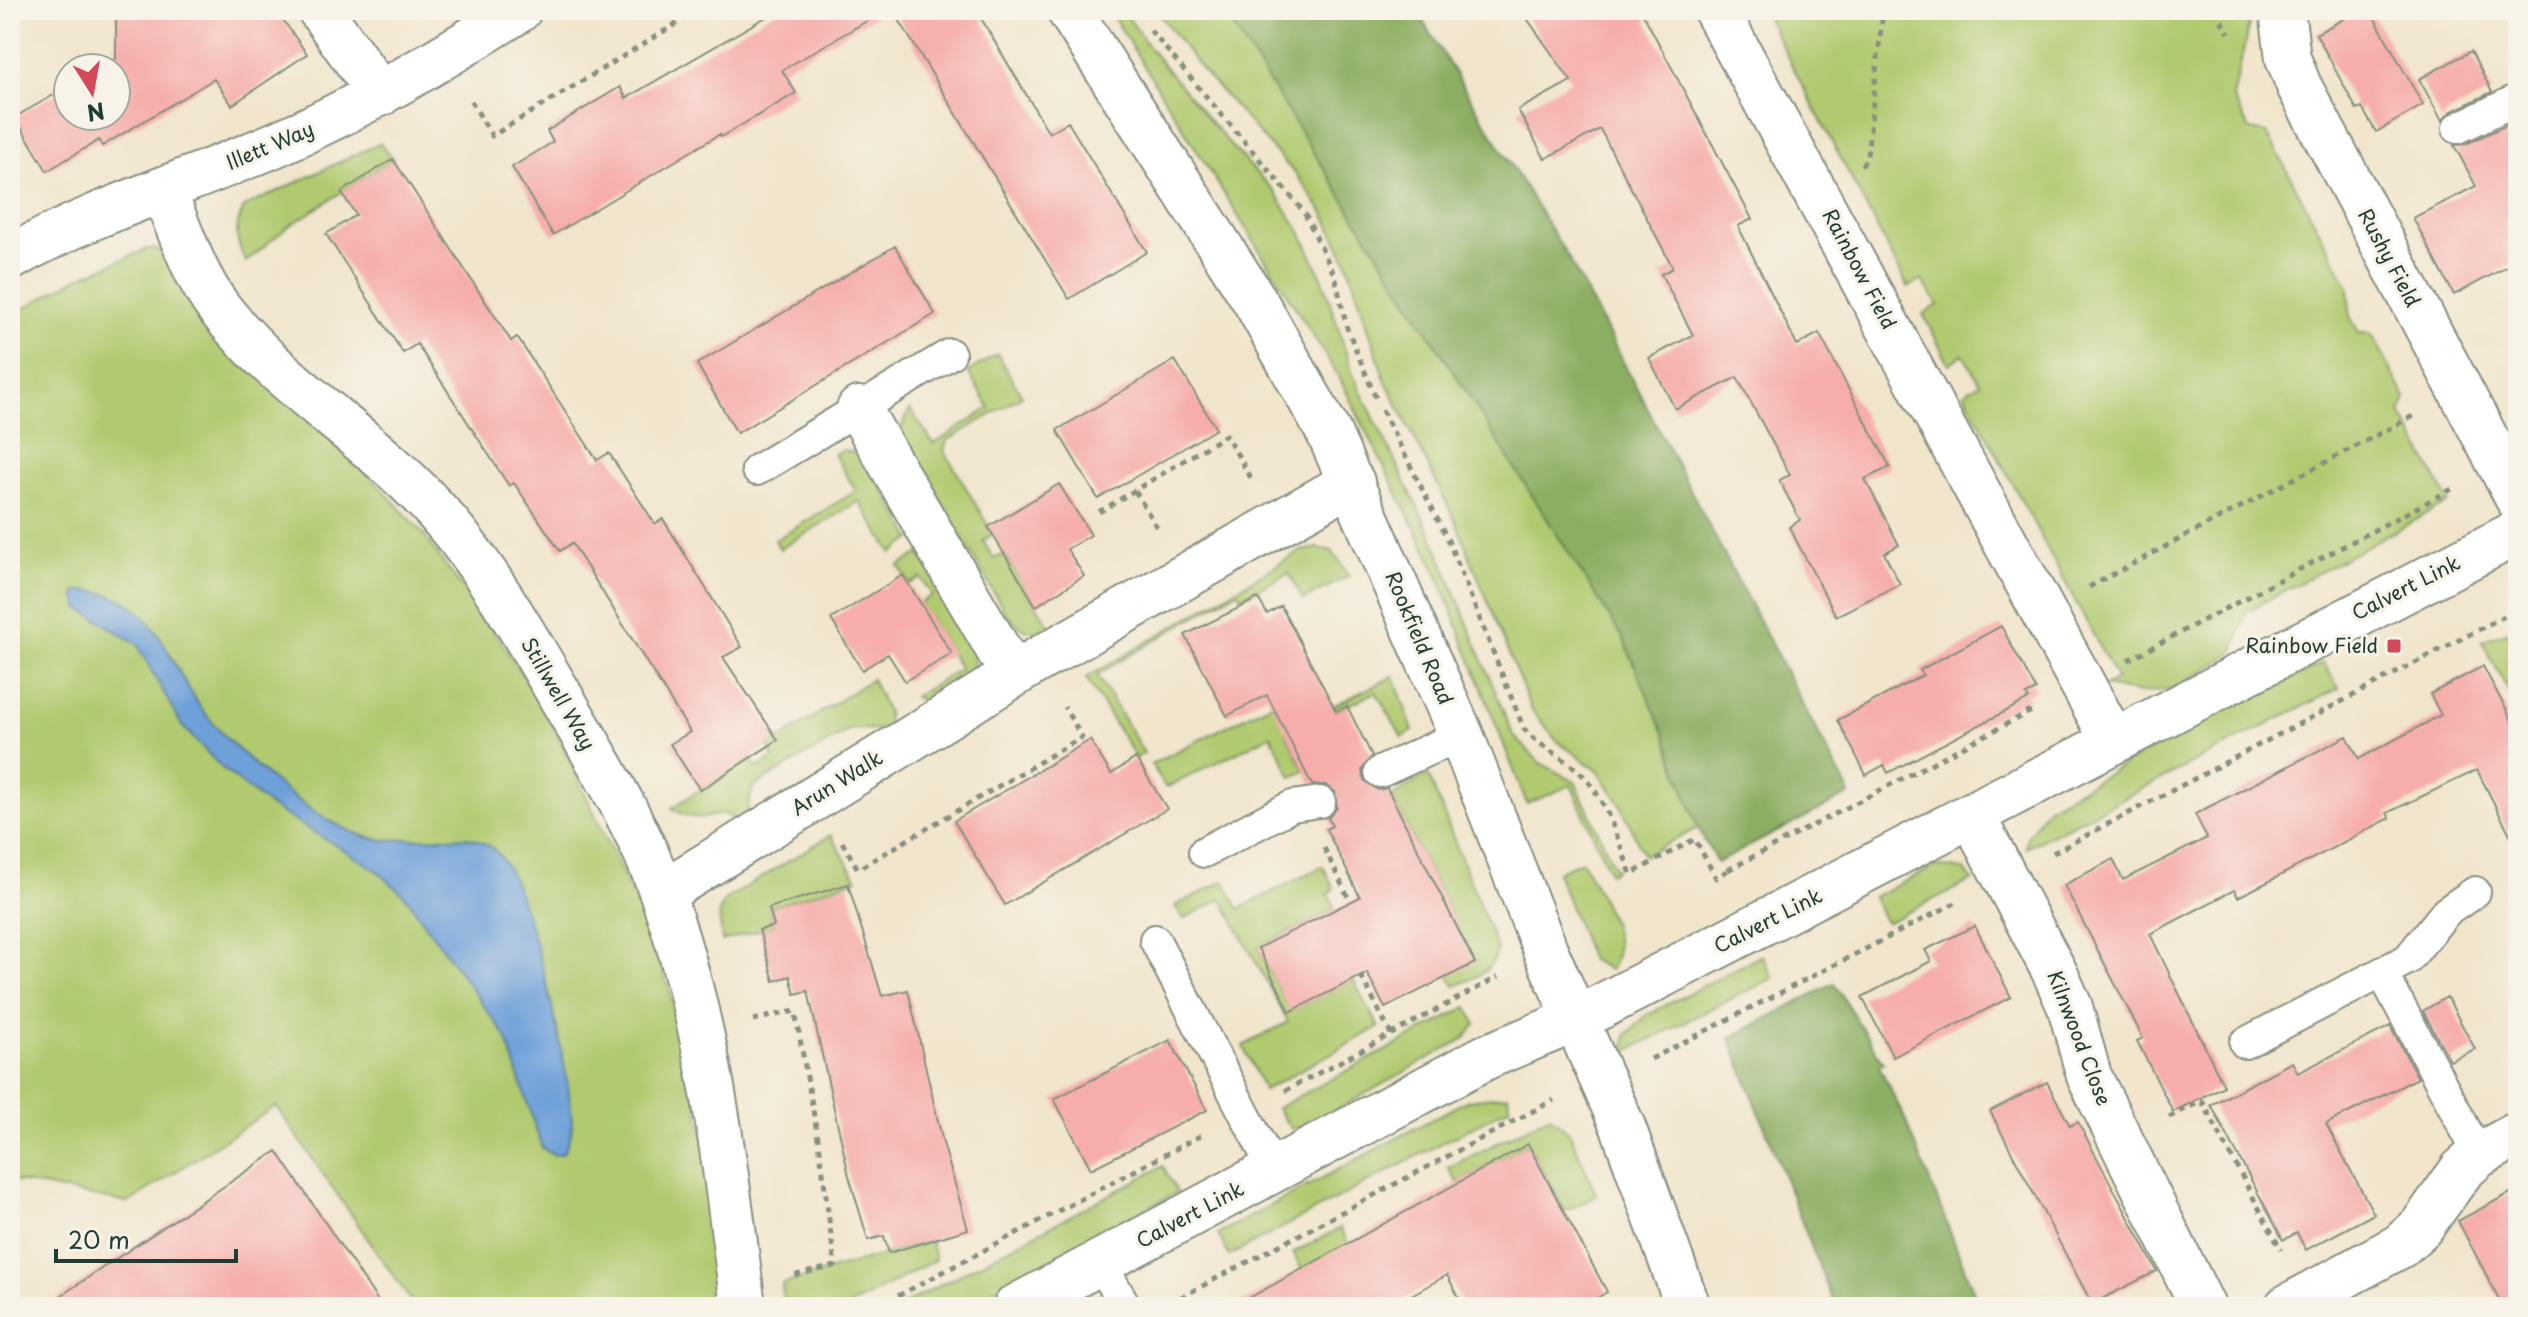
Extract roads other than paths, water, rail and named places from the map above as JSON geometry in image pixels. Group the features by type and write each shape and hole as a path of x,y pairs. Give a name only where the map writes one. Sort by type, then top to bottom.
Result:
{"street":[{"path":"320,10 380,94"},
{"name":"Illett Way","path":"10,258 96,217 274,145 380,94 519,10"},
{"name":"Rookfield Road","path":"1069,10 1280,344 1352,482 1461,735 1546,952 1603,1081 1688,1307"},
{"name":"Rainbow Field","path":"1716,10 2113,740"},
{"name":"Rushy Field","path":"2282,10 2288,58 2299,86 2518,499"},
{"name":"Stillwell Way","path":"163,190 205,287 219,308 274,363 420,494 489,579 617,796 662,893 701,1032 721,1132 742,1298"},
{"path":"859,409 1024,668"},
{"name":"Arun Walk","path":"662,893 1024,668 1352,482"},
{"name":"Calvert Link","path":"1016,1307 1486,1057 1577,1019 2518,532"},
{"name":"Kilnwood Close","path":"1972,815 2070,1007 2089,1076 2203,1307"},
{"path":"2296,1302 2400,1246 2421,1227 2457,1176 2479,1155 2518,1134"}],"lane":[{"path":"2458,128 2518,99"},
{"path":"757,470 950,354"},
{"path":"1380,772 1461,735"},
{"path":"1204,852 1292,806 1315,803"},
{"path":"2245,1043 2408,959 2446,912 2475,892"},
{"path":"1155,940 1274,1171"},
{"path":"2383,974 2479,1155"},
{"path":"1100,1262 1126,1307"}],"water":[{"path":"80,591 105,594 126,602 142,615 168,650 201,708 216,726 258,768 309,808 360,835 382,840 467,837 487,844 499,854 525,910 557,1029 572,1124 563,1153 555,1155 542,1148 506,1037 405,896 375,869 268,805 221,767 182,726 137,644 79,608 75,594"}],"place":[{"name":"Rainbow Field","path":"2394,646"}]}
